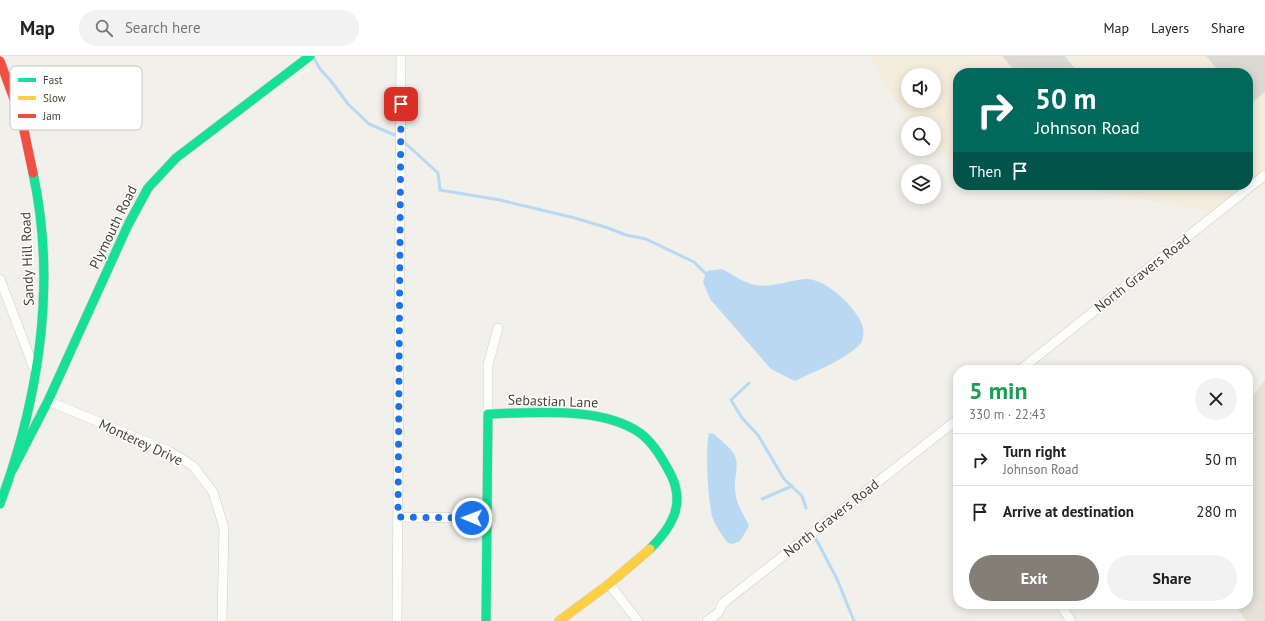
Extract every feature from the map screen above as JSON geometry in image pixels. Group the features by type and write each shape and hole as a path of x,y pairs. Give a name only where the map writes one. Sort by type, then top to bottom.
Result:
{"main road":[{"name":"Plymouth Road","path":"13,469 48,401 128,225 148,188 176,158 310,56"},
{"name":"Sandy Hill Road","path":"0,61 10,88"},
{"name":"Sandy Hill Road","path":"0,504 13,469 36,374 44,302 44,262 39,201 24,130"},
{"name":"Sebastian Lane","path":"486,621 488,414 572,413 604,417 640,433 663,458 677,488 677,508 666,533 644,555 609,584 559,621"}],"street":[{"path":"397,621 401,56"},
{"name":"North Gravers Road","path":"1253,185 1265,175"},
{"name":"North Gravers Road","path":"1026,365 1246,190"},
{"path":"0,279 36,374"},
{"name":"Sebastian Lane","path":"488,414 488,365 498,328"},
{"name":"Monterey Drive","path":"48,401 169,451 193,466 213,492 224,528 222,621"},
{"name":"North Gravers Road","path":"708,621 718,612 722,604 953,423"},
{"path":"398,517 487,518"},
{"path":"609,584 638,621"},
{"path":"1063,609 1071,621"}],"shaded area":[{"path":"871,56 1265,56 1265,175 1253,185 1253,68 953,68 953,156 941,152 941,116 906,116 875,68"},
{"path":"1092,190 1246,190 1218,213"},
{"path":"1265,380 1265,621 1246,621 1238,609 1253,609 1253,396"}],"water":[{"path":"722,269 755,285 775,285 806,279 814,280 823,284 832,289 855,311 863,327 862,342 840,359 795,381 771,369 710,299 703,282 707,271"},
{"path":"709,433 714,434 732,451 737,462 735,484 736,494 738,504 749,526 740,541 733,544 728,543 717,527 712,516 709,498 707,450"}],"building":[{"path":"1003,56 1064,56 1074,68 1013,68"},
{"path":"1207,56 1265,56 1265,91 1253,101 1253,68 1217,68"}],"waterway":[{"path":"314,58 320,69 348,104 369,124 397,136"},
{"path":"402,140 438,173 440,190 500,200 575,218 626,235 646,239 694,262 709,277"},
{"path":"749,383 731,400 742,418 758,435 784,479 802,496 806,508"},
{"path":"762,499 792,486"},
{"path":"816,539 837,579 854,621"}],"traffic: fast":[{"path":"13,469 48,401 128,225 148,188 176,158 310,56"},
{"path":"0,504 14,464 25,424 34,382 40,341 43,299 43,257 40,215 33,173"},
{"path":"486,621 488,414 546,412 587,415 606,418 624,424 645,437 658,453 669,471 676,488 677,498 674,516 670,525 650,549"}],"traffic: slow":[{"path":"559,621 609,584 650,549"}],"traffic: jam":[{"path":"0,61 10,88"},
{"path":"24,130 33,173"}],"route":[{"path":"401,104 398,517 472,518"}]}
